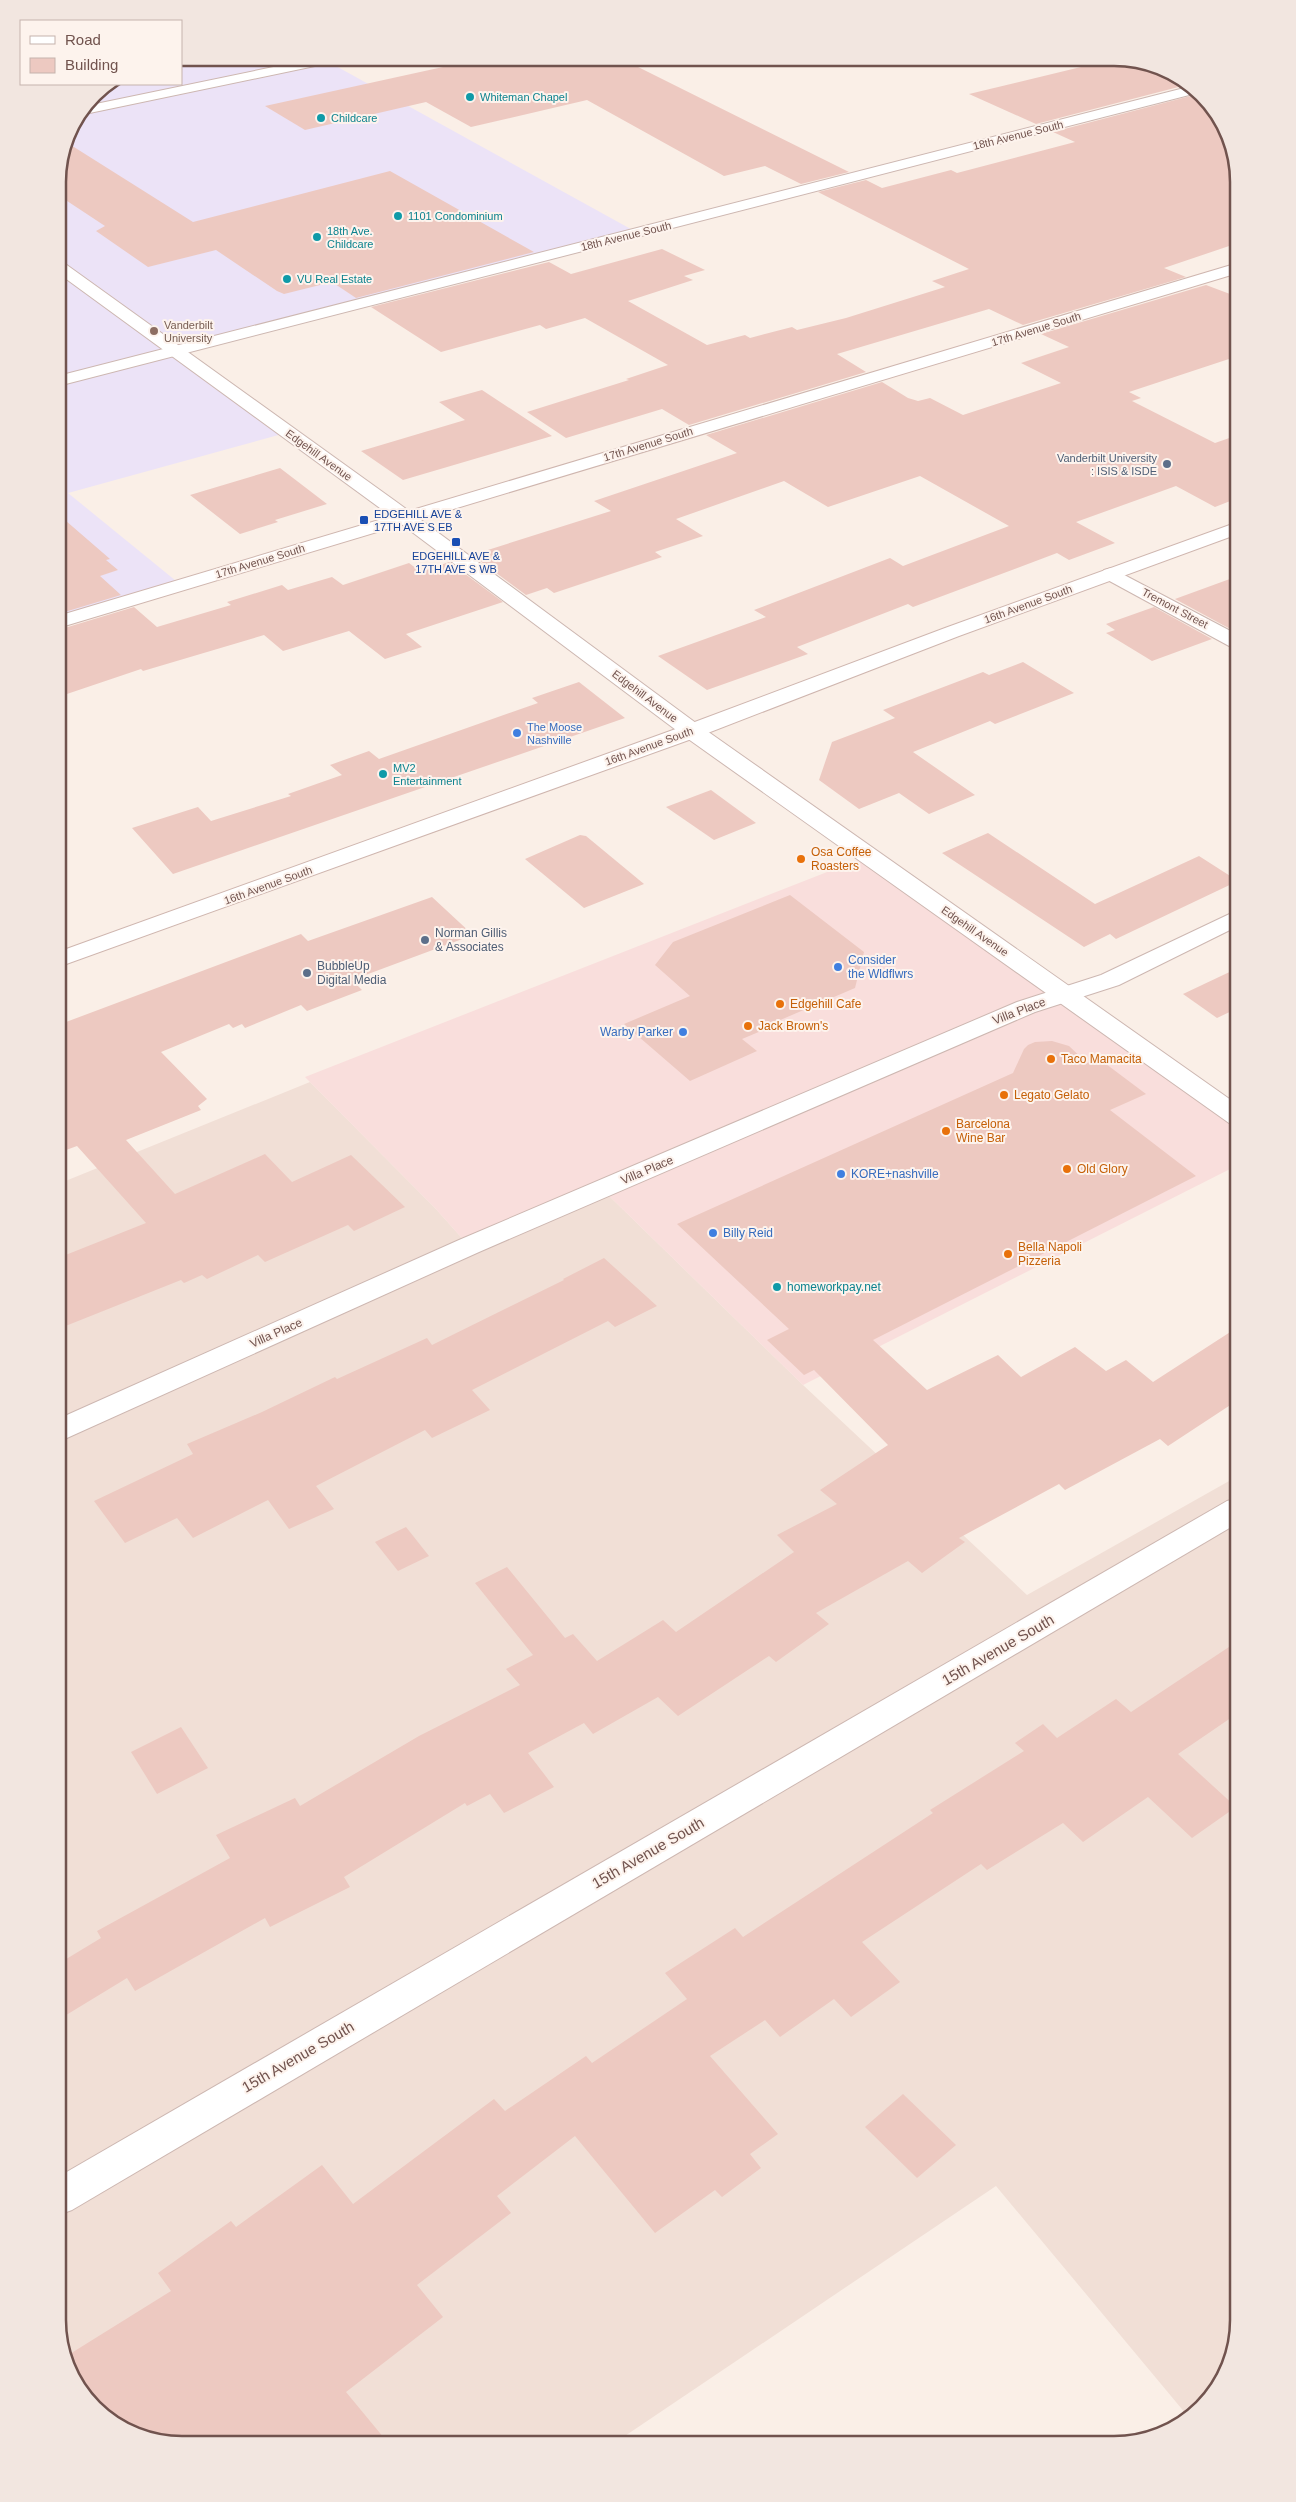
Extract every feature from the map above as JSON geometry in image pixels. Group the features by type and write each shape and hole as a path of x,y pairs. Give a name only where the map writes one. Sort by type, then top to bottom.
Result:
{"street":[{"path":"93,109 296,66"},
{"name":"18th Avenue South","path":"66,379 1186,92"},
{"name":"17th Avenue South","path":"66,620 1230,270"},
{"name":"Edgehill Avenue","path":"66,273 405,517 692,731 1230,1111"},
{"name":"16th Avenue South","path":"66,957 692,731 1230,531"},
{"name":"Tremont Street","path":"1111,574 1230,639"},
{"name":"Villa Place","path":"66,1427 478,1242 1026,1007 1110,980 1230,921"},
{"name":"15th Avenue South","path":"66,2192 1230,1515"}],"shaded area":[{"name":"Vanderbilt University","path":"182,66 336,66 638,233 175,351 293,431 68,493 181,585 66,620 66,175 70,152 78,131 90,112 106,95 120,85 182,85"},
{"path":"868,856 1230,1111 1230,1169 803,1385 602,1189 469,1246 435,1208 305,1077"},
{"path":"310,1082 435,1208 469,1246 602,1189 803,1385 1027,1595 1230,1481 1230,2319 1226,2350 1218,2371 1201,2396 1190,2407 1184,2412 996,2186 625,2436 175,2436 145,2430 131,2424 106,2407 95,2396 75,2364 68,2342 66,2327 66,1181"}],"building":[{"path":"448,66 636,66 849,172 801,184 765,166 724,176 587,100 471,127 426,102 305,130 265,106"},
{"path":"1085,66 1136,68 1165,78 1179,87 1036,124 969,94"},
{"path":"1191,96 1214,124 1226,152 1230,183 1230,246 1164,268 1186,277 1023,325 989,309 837,354 866,372 689,425 662,409 566,438 527,412 629,380 626,379 668,365 585,318 546,329 540,325 441,352 371,307 549,262 571,274 662,249 705,270 684,276 693,280 628,301 707,345 745,335 750,338 792,327 797,330 846,318 945,287 932,281 969,269 818,192 866,180 882,188 951,170 957,173 1075,142 1053,132"},
{"path":"72,146 193,222 390,171 534,252 356,298 332,282 284,294 216,250 148,267 96,231 105,226 66,200 66,175"},
{"path":"1206,285 1230,294 1230,359 1129,392 1141,398 1132,401 1215,443 1230,438 1230,501 1215,507 1176,486 1076,522 1115,543 1069,560 1057,553 913,607 908,604 797,647 808,654 707,690 658,656 766,617 754,610 890,558 903,566 1009,526 920,476 828,507 784,481 676,519 703,536 655,552 662,557 554,593 547,588 526,595 472,555 611,511 594,501 737,453 706,435 882,382 908,398 918,401 930,398 963,415 1061,383 1021,363 1069,347 1041,334"},
{"path":"482,390 552,436 403,480 361,451 465,420 439,402"},
{"path":"280,468 327,504 275,520 278,522 240,534 190,495"},
{"path":"66,521 110,559 106,560 118,570 100,576 121,595 66,612"},
{"path":"449,562 503,602 406,634 422,647 385,659 349,631 283,651 264,635 143,671 141,669 66,694 66,628 134,607 157,627 231,605 227,602 282,585 288,590 332,577 343,585 409,563 421,572"},
{"path":"1230,579 1230,629 1175,599"},
{"path":"1154,607 1212,639 1152,661 1106,633 1115,630 1106,624"},
{"path":"1023,662 1074,693 995,724 990,721 913,752 975,795 929,814 899,793 859,809 819,780 832,742 895,718 883,710 983,672 989,675"},
{"path":"579,682 625,718 173,874 132,828 198,807 211,821 291,796 288,794 342,775 330,765 369,751 379,759 538,703 532,698"},
{"path":"711,790 756,823 714,840 666,807"},
{"path":"988,833 1095,904 1199,856 1230,876 1230,885 1116,939 1110,934 1084,947 942,853"},
{"path":"580,835 586,836 644,884 584,908 525,859"},
{"path":"790,895 864,952 855,988 764,1027 766,1029 742,1039 757,1051 690,1081 624,1024 690,996 655,965 673,942"},
{"path":"432,897 473,935 352,980 362,990 307,1011 301,1005 245,1028 242,1024 233,1028 229,1024 161,1052 207,1099 198,1106 201,1110 126,1140 175,1194 265,1154 292,1182 351,1155 405,1207 354,1231 348,1225 265,1262 258,1255 207,1279 202,1275 184,1283 181,1280 66,1326 66,1255 146,1223 77,1146 66,1150 66,1022 301,934 308,941"},
{"path":"1230,972 1230,1012 1217,1018 1183,994"},
{"path":"1052,1041 1069,1046 1087,1063 1098,1058 1146,1094 1110,1110 1196,1176 873,1340 927,1390 998,1355 1021,1377 1075,1347 1106,1371 1126,1360 1153,1382 1230,1332 1230,1405 1168,1446 1160,1439 1065,1490 1059,1484 959,1538 965,1542 922,1573 908,1561 816,1613 829,1624 776,1662 769,1656 678,1716 658,1697 593,1734 584,1723 528,1753 554,1787 504,1813 490,1794 467,1806 465,1803 344,1877 350,1887 270,1927 265,1918 135,1991 127,1978 66,2015 66,1959 101,1938 97,1931 230,1858 216,1835 295,1798 300,1806 419,1736 520,1685 506,1669 533,1655 475,1583 507,1567 565,1638 573,1634 597,1661 663,1620 676,1632 794,1552 777,1535 837,1504 820,1490 888,1445 814,1370 804,1375 767,1340 789,1329 677,1224 1013,1073 1024,1049 1035,1042"},
{"path":"604,1258 657,1306 615,1327 608,1321 472,1390 490,1410 432,1438 425,1430 316,1486 334,1509 289,1529 268,1500 193,1538 177,1518 125,1543 94,1501 193,1454 187,1444 427,1338 432,1345 564,1280"},
{"path":"406,1527 429,1556 398,1571 375,1542"},
{"path":"1230,1646 1230,1718 1178,1754 1230,1802 1230,1811 1192,1838 1148,1797 1083,1842 1063,1823 987,1870 981,1864 862,1942 900,1982 851,2017 834,1999 780,2037 765,2020 710,2056 778,2134 750,2154 761,2168 722,2197 715,2190 655,2233 575,2136 497,2196 511,2213 417,2285 443,2317 346,2392 382,2436 175,2436 160,2434 131,2424 118,2416 95,2396 82,2378 71,2353 171,2291 158,2273 231,2221 236,2227 322,2165 353,2204 494,2099 505,2111 586,2056 592,2063 687,1999 665,1973 735,1928 743,1937 933,1813 930,1810 1024,1751 1015,1743 1043,1724 1057,1738 1116,1699 1131,1712"},
{"path":"181,1727 208,1768 157,1794 131,1752"},
{"path":"903,2094 956,2145 917,2178 865,2127"}],"place":[{"name":"Whiteman Chapel","path":"470,97"},
{"name":"Childcare","path":"321,118"},
{"name":"1101 Condominium","path":"398,216"},
{"name":"18th Ave. Childcare","path":"317,237"},
{"name":"VU Real Estate","path":"287,279"},
{"name":"Vanderbilt University","path":"154,331"},
{"name":"Vanderbilt University : ISIS & ISDE","path":"1167,464"},
{"name":"EDGEHILL AVE & 17TH AVE S EB","path":"364,520"},
{"name":"EDGEHILL AVE & 17TH AVE S WB","path":"456,542"},
{"name":"The Moose Nashville","path":"517,733"},
{"name":"MV2 Entertainment","path":"383,774"},
{"name":"Osa Coffee Roasters","path":"801,859"},
{"name":"Norman Gillis & Associates","path":"425,940"},
{"name":"Consider the Wldflwrs","path":"838,967"},
{"name":"BubbleUp Digital Media","path":"307,973"},
{"name":"Edgehill Cafe","path":"780,1004"},
{"name":"Jack Brown's","path":"748,1026"},
{"name":"Warby Parker","path":"683,1032"},
{"name":"Taco Mamacita","path":"1051,1059"},
{"name":"Legato Gelato","path":"1004,1095"},
{"name":"Barcelona Wine Bar","path":"946,1131"},
{"name":"Old Glory","path":"1067,1169"},
{"name":"KORE+nashville","path":"841,1174"},
{"name":"Billy Reid","path":"713,1233"},
{"name":"Bella Napoli Pizzeria","path":"1008,1254"},
{"name":"homeworkpay.net","path":"777,1287"}]}
